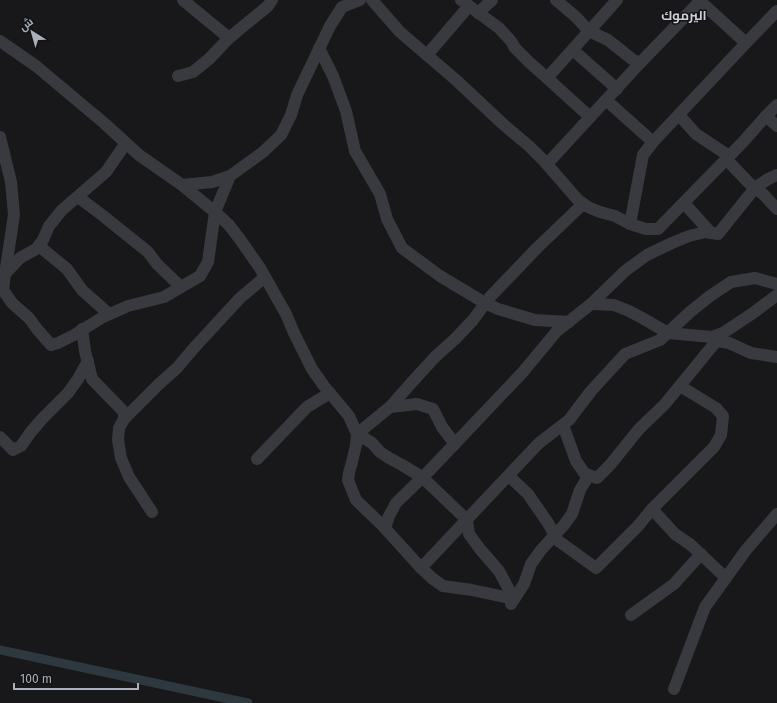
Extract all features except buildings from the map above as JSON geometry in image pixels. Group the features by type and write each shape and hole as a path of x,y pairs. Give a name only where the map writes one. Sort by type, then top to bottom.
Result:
{"street":[{"path":"183,0 229,38"},
{"path":"178,76 193,72 209,59 229,38 268,6 272,0"},
{"path":"182,185 212,182 230,176 263,152 282,135 291,115 297,95 330,26 342,7 360,0"},
{"path":"372,0 400,32 529,146 547,164 578,200 588,207 646,229 658,229 728,158 777,105"},
{"path":"427,55 470,6 492,0"},
{"path":"556,0 576,17 589,31 608,40 632,60 640,63"},
{"path":"548,78 617,0"},
{"path":"547,164 640,63 701,0 746,43"},
{"path":"630,224 643,155 678,115 774,14 777,2"},
{"path":"470,6 499,28 511,41 515,48 529,62 590,117"},
{"path":"0,41 36,66 104,123 139,155 182,185 229,225 260,268 286,314 312,369 349,416 357,434 356,446 348,480 356,500 385,528 432,580 443,586 472,590 512,601"},
{"path":"319,48 333,76 346,111 355,151 380,194 387,219 402,248 440,276 485,303 498,309 536,320 569,322"},
{"path":"572,50 617,89"},
{"path":"606,100 653,142"},
{"path":"678,115 696,134 728,158 748,183 764,195 777,209"},
{"path":"766,116 777,126"},
{"path":"0,137 3,168 11,182 14,215 2,276 3,290 12,303 29,318 51,345 58,343 109,314 128,306 164,297 200,276 208,262 215,212 230,176"},
{"path":"2,276 20,258 39,246 49,226 62,210 106,172 126,143"},
{"path":"385,528 396,503 455,444 522,373 557,331 591,304 625,271 647,255 672,242 689,236 706,232 718,234 755,188 777,175"},
{"path":"78,197 148,252 157,264 181,287"},
{"path":"684,203 712,233"},
{"path":"357,434 390,407 431,362 473,320 490,297 538,247 583,204"},
{"path":"39,246 67,269 82,290 109,314"},
{"path":"152,512 129,477 121,458 118,440 119,428 124,419 177,368 240,298 265,277"},
{"path":"421,568 539,443 569,420 591,391 625,354 660,340 690,312 731,282 755,278 777,284"},
{"path":"563,425 576,461 586,474 597,478 640,429 665,404 717,337 777,295"},
{"path":"591,304 614,306 624,309 668,333 717,337 750,353 777,357"},
{"path":"82,329 92,379 124,412 124,419"},
{"path":"0,437 13,450 21,446 42,419 68,393 88,361"},
{"path":"509,476 528,494 548,523 553,532 553,537 596,568 714,447 721,435 723,416 716,408 680,386"},
{"path":"258,459 307,408 330,393"},
{"path":"390,407 417,404 433,409 442,427 455,444"},
{"path":"357,434 372,443 380,452 389,458 422,477 467,520 469,534 499,571 512,601"},
{"path":"512,601 524,584 531,564 572,514 580,490 590,476"},
{"path":"652,509 674,534 692,545 726,578"},
{"path":"674,688 705,607 746,550 777,514"},
{"path":"631,615 674,584 701,554"}],"waterway":[{"path":"0,650 248,703"}],"district":[{"name":"اليرموك","path":"684,15"}]}
